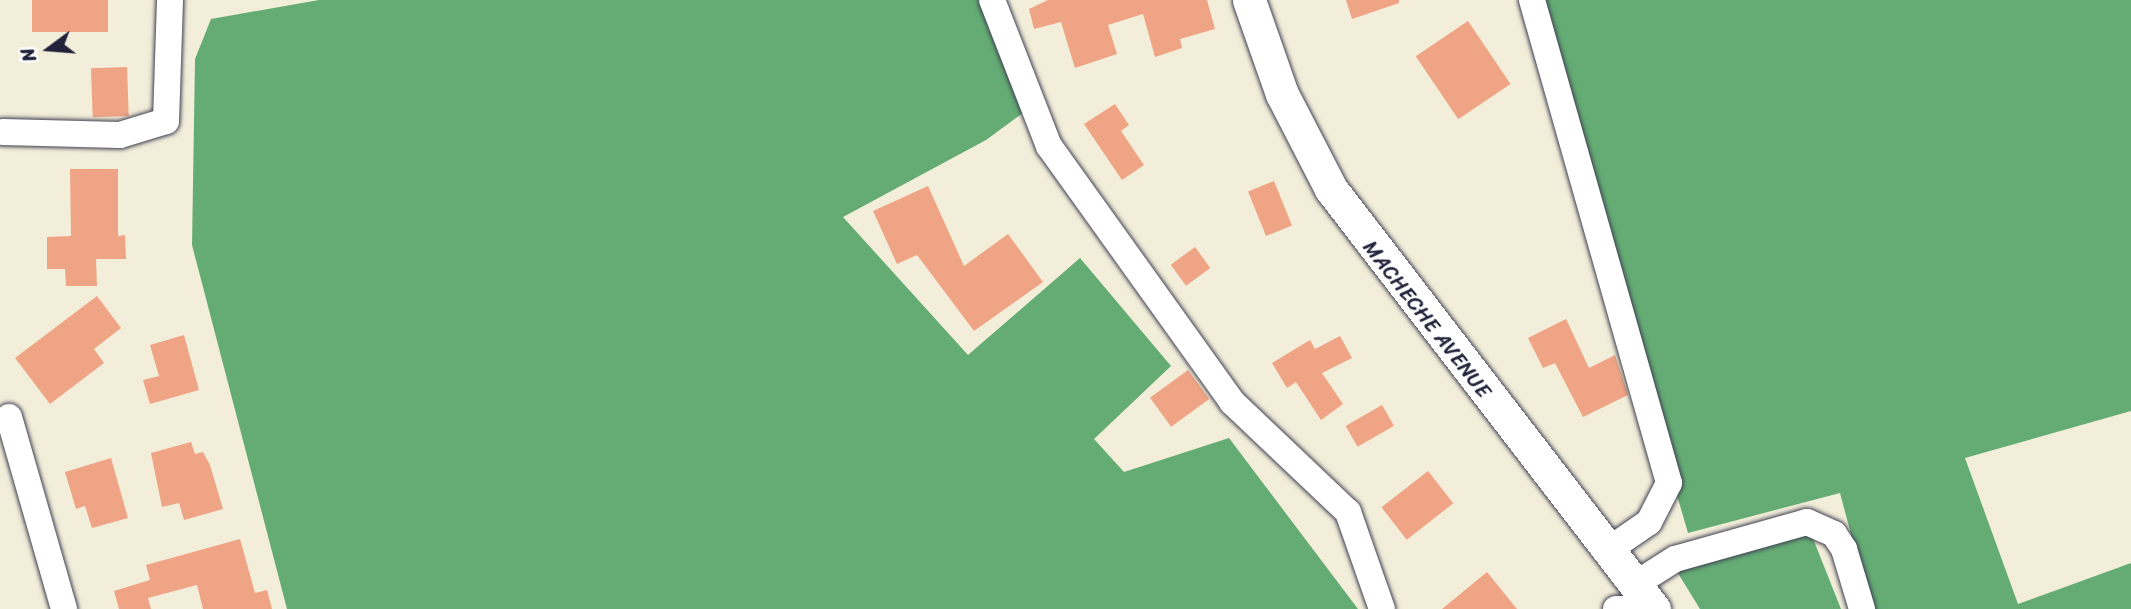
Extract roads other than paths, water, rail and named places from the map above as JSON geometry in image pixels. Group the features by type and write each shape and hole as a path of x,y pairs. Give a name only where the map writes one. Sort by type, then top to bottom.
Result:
{"main road":[{"name":"MACHECHE AVENUE","path":"1249,0 1282,94 1331,189 1607,551 1636,603"}],"street":[{"path":"4,132 120,135 166,121 170,0"},
{"path":"992,0 1049,146 1232,402 1348,512 1382,609"},
{"path":"1532,0 1669,483 1649,522 1607,551"},
{"path":"9,416 64,609"},
{"path":"1636,603 1675,559 1807,522 1834,534 1844,549 1863,609"}]}
